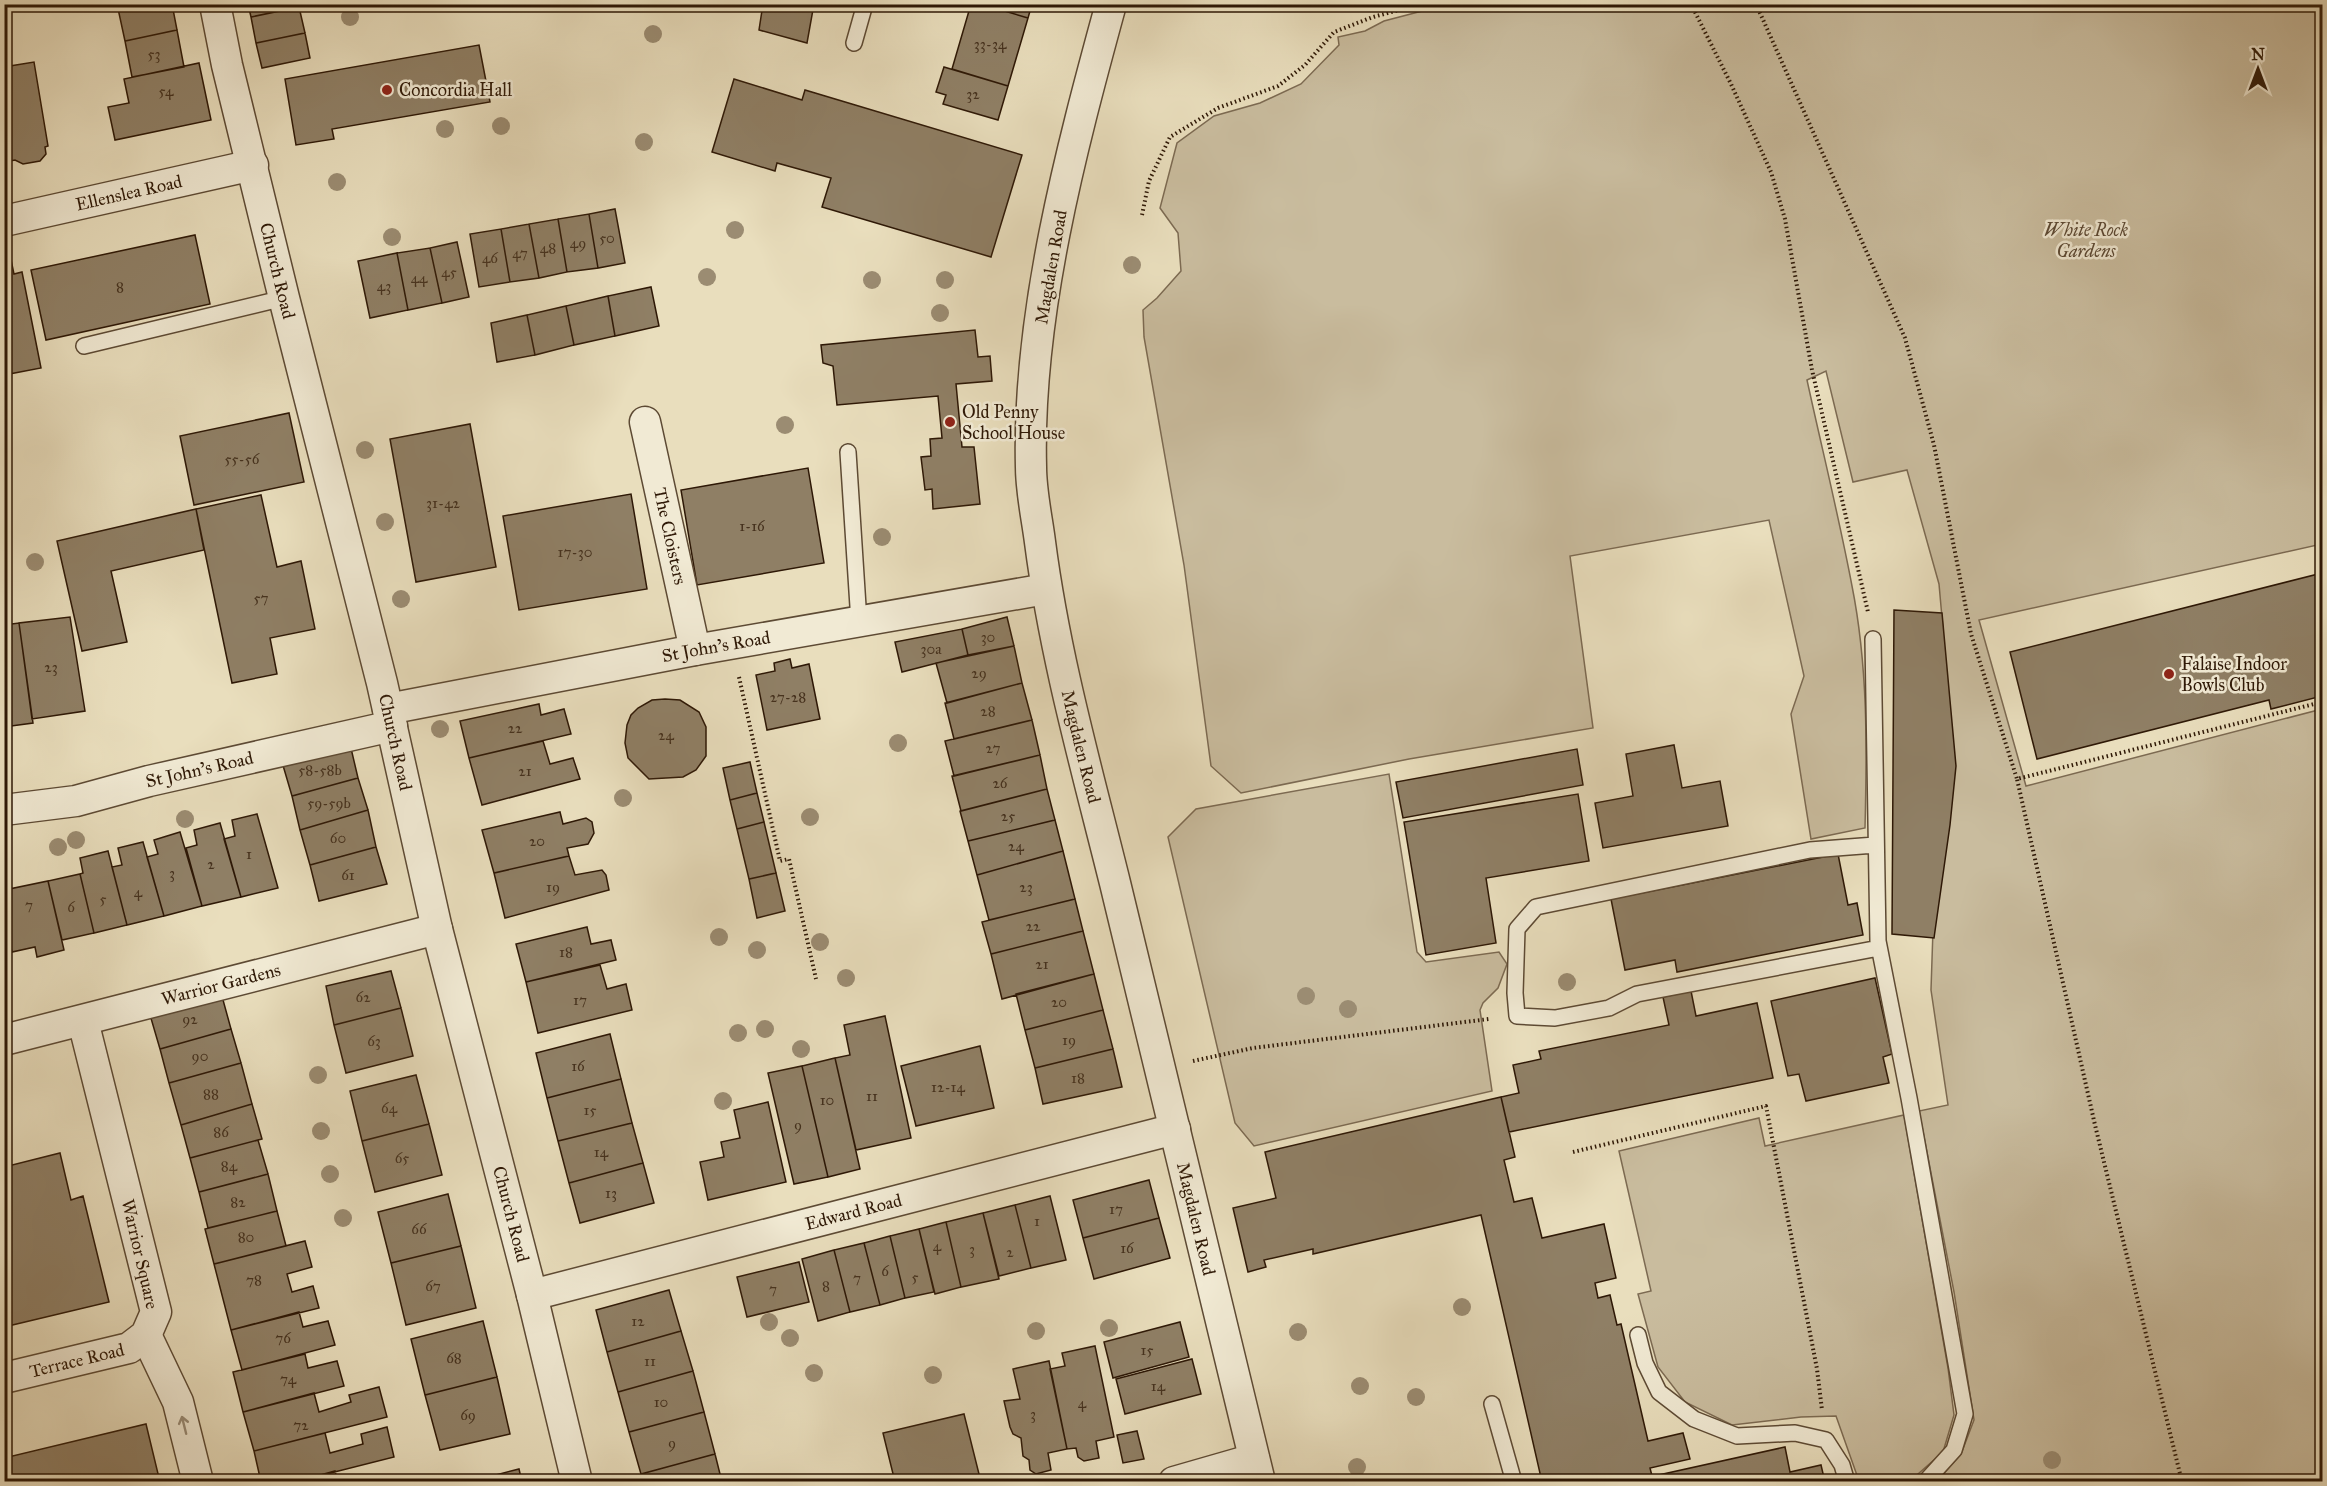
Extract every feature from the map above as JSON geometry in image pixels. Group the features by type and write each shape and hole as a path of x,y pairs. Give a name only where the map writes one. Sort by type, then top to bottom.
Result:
{"street":[{"name":"Church Road","path":"215,4 284,298 390,718 437,929 532,1295 577,1482"},
{"name":"Magdalen Road","path":"1111,4 1084,103 1048,268 1032,394 1031,470 1046,590 1064,680 1257,1470"},
{"name":"Ellenslea Road","path":"4,221 253,165"},
{"name":"The Cloisters","path":"645,422 695,650"},
{"name":"St John's Road","path":"4,810 76,801 390,718 695,650 1046,590"},
{"name":"Warrior Gardens","path":"4,1040 437,929"},
{"name":"Warrior Square","path":"82,1021 156,1312 146,1335 178,1402 198,1482"},
{"name":"Edward Road","path":"532,1295 1175,1129"},
{"name":"Terrace Road","path":"4,1378 129,1348 146,1335"},
{"path":"1173,1482 1257,1470"}],"lane":[{"path":"854,43 865,4"},
{"path":"84,346 284,298"},
{"path":"848,452 860,622"},
{"path":"1874,639 1875,844 1879,948 1909,1098 1965,1414 1954,1450 1925,1482"},
{"path":"1875,844 1810,850 1536,907 1517,929 1516,1016 1555,1018 1610,1008 1637,994 1879,948"},
{"path":"1638,1335 1645,1363 1659,1392 1694,1419 1737,1436 1795,1433 1826,1440 1842,1465 1847,1482"},
{"path":"1492,1404 1514,1482"}],"path":[{"path":"1142,215 1149,181 1170,137 1218,108 1278,86 1305,65 1334,32 1373,16 1421,4"},
{"path":"1690,4 1731,84 1771,172 1782,209 1812,370 1874,639"},
{"path":"1756,4 1905,338 1934,445 1971,634 2017,779 2095,1125 2182,1482"},
{"path":"732,644 780,861 789,859 816,979"},
{"path":"2017,779 2322,702"},
{"path":"1161,1070 1253,1047 1516,1016"},
{"path":"1573,1152 1766,1106 1817,1369 1822,1410 1817,1438"}],"green space":[{"name":"White Rock Gardens","path":"1445,5 2322,5 2322,544 1979,620 2026,786 2322,709 2322,1481 1937,1481 1961,1454 1974,1420 1954,1292 1919,1111 1948,1105 1931,990 1943,629 1939,584 1907,470 1853,482 1826,371 1807,380 1842,534 1861,646 1865,707 1865,828 1811,839 1791,714 1804,676 1769,520 1570,556 1593,728 1409,759 1241,793 1211,766 1184,565 1144,337 1143,310 1181,271 1178,233 1160,208 1177,143 1214,116 1260,103 1301,84 1339,45 1338,37 1365,31 1384,21"},
{"path":"1389,774 1417,952 1426,962 1499,952 1507,964 1498,988 1483,1003 1480,1010 1492,1091 1254,1146 1235,1123 1168,837 1196,809"},
{"path":"1904,1115 1948,1368 1954,1415 1943,1452 1910,1481 1859,1481 1836,1416 1801,1417 1732,1425 1685,1402 1658,1367 1638,1294 1651,1291 1619,1151 1759,1118 1765,1146"}],"building":[{"path":"117,4 172,4 177,30 125,41"},
{"path":"248,4 299,4 299,7 251,17"},
{"path":"763,4 814,4 807,43 759,30"},
{"path":"971,4 981,4 1028,18 1008,86 952,69"},
{"path":"981,4 1032,4 1028,18"},
{"path":"299,7 305,33 256,43 251,17"},
{"path":"177,30 184,67 132,77 125,41"},
{"path":"305,33 310,58 262,68 256,43"},
{"name":"Concordia Hall","path":"479,45 490,102 332,129 334,139 296,145 285,79"},
{"path":"34,62 48,146 45,147 46,154 40,161 23,164 15,160 4,162 4,67"},
{"path":"199,63 211,120 115,140 108,107 129,103 124,79"},
{"path":"944,67 1008,86 998,120 943,104 946,95 936,92"},
{"path":"734,79 802,100 805,90 1022,155 991,257 822,207 831,178 777,163 775,171 712,152"},
{"path":"615,209 625,263 598,268 589,214"},
{"path":"589,214 598,268 567,272 558,219"},
{"path":"558,219 567,272 539,278 529,224"},
{"path":"529,224 539,278 510,282 501,229"},
{"path":"501,229 510,282 479,287 470,234"},
{"path":"195,235 210,304 46,340 31,270"},
{"path":"457,242 469,297 442,303 430,248"},
{"path":"430,248 442,303 408,310 397,253"},
{"path":"397,253 408,310 370,318 358,261"},
{"path":"11,260 14,274 22,272 41,368 4,375 4,261"},
{"path":"651,287 659,326 615,336 608,296"},
{"path":"608,296 615,336 574,345 566,306"},
{"path":"566,306 574,345 535,355 527,315"},
{"path":"527,315 535,355 497,362 491,323"},
{"name":"Old Penny School House","path":"975,330 978,357 990,356 992,381 956,384 962,447 974,447 980,504 933,509 932,489 925,490 921,457 931,456 930,439 942,438 938,396 837,405 833,366 823,363 821,345"},
{"path":"289,413 304,482 194,505 180,436"},
{"path":"470,424 496,567 416,582 390,439"},
{"path":"808,468 824,563 697,585 681,490"},
{"path":"631,494 647,589 519,610 503,516"},
{"path":"261,495 277,567 301,561 315,629 270,638 277,674 232,683 196,509"},
{"path":"196,509 204,550 111,571 127,642 82,651 57,541"},
{"name":"Falaise Indoor Bowls Club","path":"2322,573 2322,696 2271,709 2269,700 2037,759 2010,652"},
{"path":"1894,610 1942,613 1956,766 1934,938 1892,934"},
{"path":"70,617 85,711 32,719 19,623"},
{"path":"1007,617 1014,646 968,655 962,629"},
{"path":"19,623 33,723 4,727 4,625"},
{"path":"962,629 968,655 902,672 895,642"},
{"path":"1014,646 1022,683 947,703 936,663"},
{"path":"790,659 792,668 809,664 820,719 767,730 756,675 775,671 774,663"},
{"path":"1022,683 1032,720 954,739 945,703"},
{"path":"652,700 680,700 699,712 706,727 706,756 696,770 683,777 649,779 628,758 625,743 627,725 631,715 638,708"},
{"path":"539,704 541,715 564,709 571,734 469,758 460,721"},
{"path":"1032,720 1040,755 954,776 945,741"},
{"path":"543,741 550,764 573,758 580,779 482,805 469,758"},
{"path":"350,744 358,778 292,796 282,762"},
{"path":"1674,745 1682,788 1720,781 1728,826 1603,848 1595,803 1633,796 1626,754"},
{"path":"1577,749 1583,785 1403,818 1396,782"},
{"path":"1040,755 1047,789 961,811 952,776"},
{"path":"750,762 757,793 730,800 723,768"},
{"path":"358,778 368,810 300,830 292,796"},
{"path":"1047,789 1055,820 968,841 960,811"},
{"path":"757,793 764,822 737,829 730,800"},
{"path":"1578,794 1589,861 1486,878 1496,943 1426,955 1404,822"},
{"path":"368,810 376,847 310,865 300,830"},
{"path":"560,812 563,824 586,818 592,822 594,833 588,844 567,848 569,856 494,873 482,830"},
{"path":"257,814 278,888 241,897 224,839 235,836 232,820"},
{"path":"1055,820 1063,851 977,875 968,841"},
{"path":"764,822 776,873 749,879 737,829"},
{"path":"220,823 241,897 202,906 186,848 197,845 194,830"},
{"path":"180,832 202,906 164,916 147,857 158,854 154,840"},
{"path":"143,842 164,916 127,925 112,867 122,865 118,848"},
{"path":"376,847 387,884 319,901 310,865"},
{"path":"108,851 127,925 94,933 80,874 83,873 80,858"},
{"path":"1063,851 1075,899 989,920 977,875"},
{"path":"1838,854 1848,905 1857,903 1863,935 1677,972 1675,960 1625,970 1611,899"},
{"path":"569,856 575,875 602,870 606,875 609,890 505,918 494,873"},
{"path":"776,873 785,911 757,918 749,879"},
{"path":"80,874 94,933 62,940 48,881"},
{"path":"4,877 6,877 9,889 48,881 64,950 37,957 35,947 12,952 4,920"},
{"path":"1075,899 1083,931 991,954 982,922"},
{"path":"4,920 12,952 4,954"},
{"path":"587,927 591,944 611,940 616,960 526,982 516,944"},
{"path":"1083,931 1094,974 1002,999 991,954"},
{"path":"600,965 607,989 626,984 632,1010 538,1033 526,982"},
{"path":"391,971 401,1008 334,1025 326,986"},
{"path":"1094,974 1103,1010 1025,1030 1016,994"},
{"path":"1875,978 1892,1054 1883,1057 1889,1083 1806,1101 1799,1074 1788,1076 1771,1001"},
{"path":"220,989 231,1029 160,1049 148,1008"},
{"path":"1691,991 1696,1016 1757,1003 1773,1078 1509,1132 1501,1097 1519,1093 1513,1065 1541,1059 1539,1051 1669,1025 1663,997"},
{"path":"401,1008 413,1056 346,1073 334,1025"},
{"path":"1103,1010 1113,1049 1035,1068 1025,1030"},
{"path":"885,1016 911,1138 856,1150 835,1058 850,1055 844,1025"},
{"path":"231,1029 241,1063 169,1083 160,1049"},
{"path":"610,1034 621,1079 547,1098 536,1053"},
{"path":"980,1046 994,1108 916,1126 901,1066"},
{"path":"1113,1049 1122,1087 1043,1104 1035,1068"},
{"path":"835,1058 860,1169 828,1177 802,1066"},
{"path":"241,1063 252,1104 181,1125 169,1083"},
{"path":"802,1066 828,1177 794,1184 768,1073"},
{"path":"416,1075 429,1124 362,1141 350,1091"},
{"path":"621,1079 632,1123 558,1141 547,1098"},
{"path":"1501,1097 1515,1157 1504,1160 1514,1202 1532,1198 1542,1238 1604,1224 1616,1278 1595,1283 1598,1298 1610,1295 1617,1325 1621,1324 1648,1441 1683,1433 1690,1459 1650,1468 1652,1476 1627,1482 1542,1482 1481,1215 1313,1254 1313,1249 1264,1260 1266,1267 1248,1272 1233,1208 1276,1198 1265,1152"},
{"path":"768,1102 786,1182 708,1200 700,1162 724,1157 721,1142 740,1138 734,1110"},
{"path":"252,1104 262,1139 190,1158 181,1125"},
{"path":"632,1123 643,1163 569,1183 558,1141"},
{"path":"429,1124 442,1175 375,1192 362,1141"},
{"path":"258,1140 268,1174 199,1192 190,1158"},
{"path":"60,1153 71,1200 83,1196 109,1302 4,1327 4,1167"},
{"path":"643,1163 654,1203 580,1223 569,1183"},
{"path":"268,1174 277,1211 208,1228 199,1192"},
{"path":"1149,1180 1159,1218 1083,1238 1073,1200"},
{"path":"448,1194 461,1246 391,1263 378,1212"},
{"path":"1050,1196 1066,1260 1031,1268 1015,1205"},
{"path":"1015,1205 1031,1268 999,1276 983,1213"},
{"path":"277,1211 286,1246 214,1264 205,1229"},
{"path":"983,1213 999,1279 961,1287 946,1222"},
{"path":"1159,1218 1170,1258 1094,1279 1083,1238"},
{"path":"946,1222 961,1287 935,1294 919,1229"},
{"path":"919,1229 934,1292 905,1298 890,1236"},
{"path":"890,1236 905,1298 880,1305 864,1243"},
{"path":"305,1241 312,1267 287,1274 292,1292 313,1286 319,1308 231,1330 214,1264"},
{"path":"864,1243 880,1305 850,1312 834,1250"},
{"path":"461,1246 476,1308 406,1325 391,1263"},
{"path":"834,1250 850,1312 818,1321 802,1259"},
{"path":"799,1262 809,1302 747,1317 737,1277"},
{"path":"669,1290 681,1331 607,1352 596,1310"},
{"path":"299,1312 303,1327 328,1321 335,1345 242,1370 231,1330"},
{"path":"483,1321 497,1377 425,1395 411,1339"},
{"path":"1180,1322 1189,1357 1113,1378 1104,1342"},
{"path":"681,1331 693,1371 618,1392 607,1352"},
{"path":"1095,1346 1114,1437 1096,1441 1099,1458 1084,1461 1078,1457 1076,1448 1067,1449 1050,1369 1065,1366 1062,1353"},
{"path":"305,1354 308,1368 337,1361 344,1386 243,1412 233,1372"},
{"path":"1192,1359 1201,1394 1125,1414 1116,1379"},
{"path":"1049,1361 1067,1449 1048,1453 1051,1470 1036,1474 1030,1470 1029,1460 1023,1456 1021,1438 1013,1434 1004,1401 1020,1399 1013,1369"},
{"path":"693,1371 704,1412 629,1432 618,1392"},
{"path":"497,1377 510,1434 440,1450 425,1395"},
{"path":"379,1387 387,1417 254,1451 243,1412 314,1393 319,1412 351,1402 349,1395"},
{"path":"704,1412 715,1454 641,1474 629,1432"},
{"path":"964,1414 981,1482 895,1482 883,1433"},
{"path":"146,1424 160,1482 4,1482 4,1458"},
{"path":"387,1427 394,1457 295,1482 261,1482 254,1451 325,1433 330,1453 363,1444 361,1434"},
{"path":"1137,1431 1144,1459 1123,1463 1117,1435"},
{"path":"1785,1447 1790,1472 1821,1465 1825,1482 1627,1482"},
{"path":"715,1454 722,1482 643,1482 641,1474"},
{"path":"519,1469 522,1482 489,1482 488,1477"},
{"path":"335,1471 338,1482 295,1482"}],"place":[{"name":"Concordia Hall","path":"387,90"},
{"name":"Old Penny School House","path":"950,422"},
{"name":"Falaise Indoor Bowls Club","path":"2169,674"}]}
